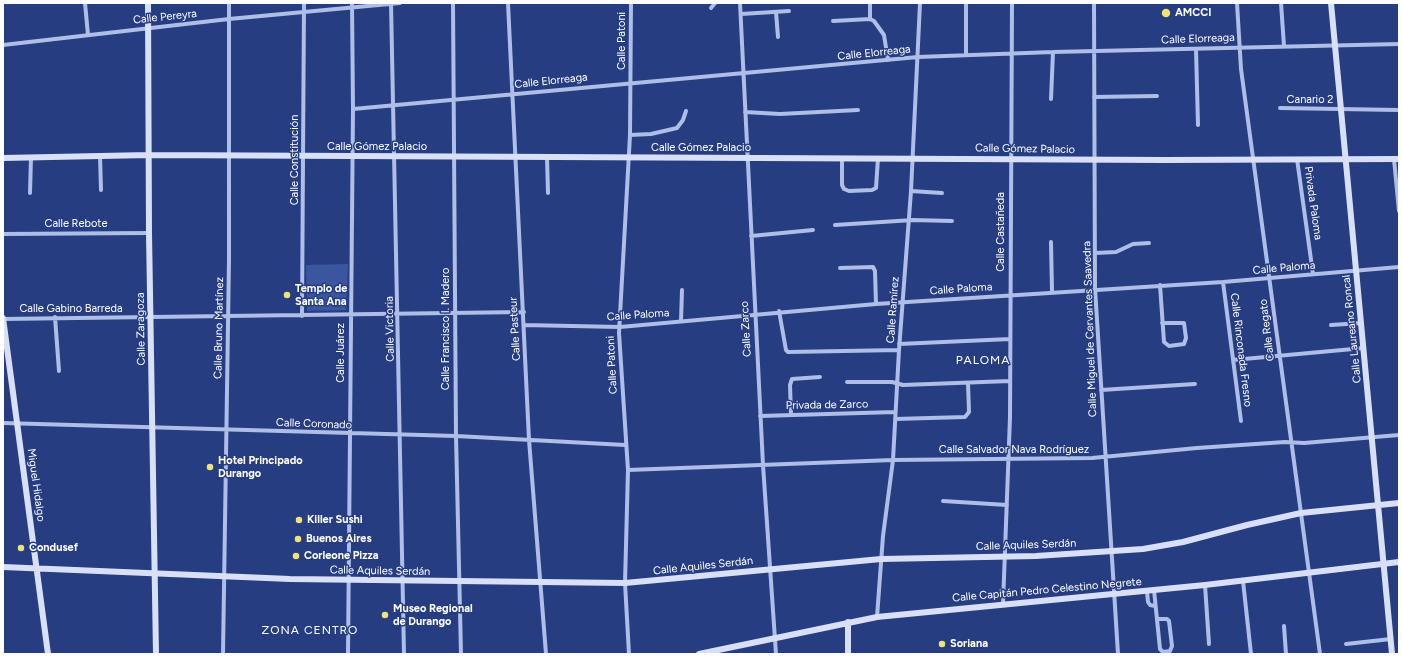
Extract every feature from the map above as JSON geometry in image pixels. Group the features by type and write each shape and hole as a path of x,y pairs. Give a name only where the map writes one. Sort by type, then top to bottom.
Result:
{"street":[{"path":"85,3 88,35"},
{"name":"Calle Zaragoza","path":"148,3 149,234 156,654"},
{"name":"Calle Bruno Martínez","path":"223,654 229,317 229,3"},
{"name":"Calle Constitución","path":"302,316 304,3"},
{"name":"Calle Victoria","path":"391,3 396,157 404,654"},
{"name":"Calle Pereyra","path":"3,45 229,19 304,12 352,5 400,3"},
{"name":"Calle Francisco I. Madero","path":"453,3 454,313 461,654"},
{"name":"Calle Pasteur","path":"508,3 514,157 524,312 529,440 546,654"},
{"name":"Calle Patoni","path":"629,654 625,583 628,470 625,444 620,327 630,135 631,3"},
{"path":"711,8 715,3"},
{"name":"Calle Zarco","path":"740,3 754,314 769,569 776,654"},
{"path":"870,3 870,19"},
{"name":"Calle Ramírez","path":"876,617 881,559 893,460 899,344 913,158 920,3"},
{"path":"966,3 966,54"},
{"name":"Calle Castañeda","path":"1003,604 1009,459 1012,3"},
{"name":"Calle Miguel de Cervantes Saavedra","path":"1094,3 1095,288 1110,552 1118,654"},
{"name":"Calle Regato","path":"1237,3 1241,69 1270,278 1290,442 1310,573 1320,654"},
{"path":"1281,3 1284,46"},
{"name":"Calle Laureano Roncal","path":"1331,3 1392,654"},
{"name":"Calle Juárez","path":"348,654 347,581 353,109 352,5"},
{"path":"741,14 789,11"},
{"path":"776,12 778,37"},
{"path":"833,21 870,19 882,30 888,60"},
{"name":"Calle Elorreaga","path":"353,109 631,82 744,74 918,57 966,54 1399,44"},
{"path":"1196,49 1198,125"},
{"path":"1051,99 1053,52"},
{"path":"1094,97 1157,96"},
{"name":"Canario 2","path":"1280,108 1398,110"},
{"path":"746,112 780,114 858,110"},
{"path":"630,135 651,134 677,128 683,120 686,111"},
{"name":"Calle Gómez Palacio","path":"3,158 149,155 1094,160 1396,159"},
{"path":"100,156 101,190"},
{"path":"30,193 31,157"},
{"path":"547,157 548,193"},
{"path":"842,158 842,185 844,189 849,191 872,190 876,188 878,158"},
{"name":"Privada Paloma","path":"1297,159 1313,274"},
{"path":"1396,159 1399,211"},
{"path":"911,191 942,193"},
{"path":"835,225 909,220 952,221"},
{"path":"751,236 813,230"},
{"name":"Calle Rebote","path":"3,234 149,234"},
{"path":"1051,242 1052,291"},
{"path":"1095,253 1116,252 1133,244 1149,243"},
{"path":"840,268 871,266 874,269 876,304"},
{"name":"Calle Paloma","path":"524,325 620,327 876,304 1095,288 1223,282 1399,267"},
{"name":"Calle Rinconada Fresno","path":"1223,282 1241,421"},
{"path":"1160,286 1162,323 1164,344 1169,346 1184,344 1186,338 1184,324 1162,323"},
{"path":"681,321 682,290"},
{"name":"Calle Gabino Barreda","path":"3,319 350,316 524,312"},
{"path":"779,313 786,352 899,350"},
{"path":"55,318 59,371"},
{"name":"Miguel Hidalgo","path":"3,319 48,654"},
{"path":"1330,325 1361,324"},
{"path":"899,344 1010,339"},
{"path":"1234,360 1364,348"},
{"path":"791,415 790,385 792,379 820,377"},
{"path":"847,382 968,383 1010,381"},
{"path":"895,419 962,417 967,415 969,409 968,383"},
{"path":"1101,390 1195,384"},
{"name":"Privada de Zarco","path":"760,416 895,412"},
{"name":"Calle Coronado","path":"3,423 456,436 625,444"},
{"name":"Calle Salvador Nava Rodríguez","path":"628,470 893,460 1105,458 1197,448 1290,442 1304,443 1399,435"},
{"path":"943,501 1007,505"},
{"name":"Calle Aquiles Serdán","path":"3,567 347,581 625,583 881,559 1005,557 1110,552 1170,545 1247,524 1301,513 1399,503"},
{"name":"Calle Capitán Pedro Celestino Negrete","path":"699,654 876,617 1205,585 1399,562"},
{"path":"1243,581 1251,654"},
{"path":"1205,585 1209,644"},
{"path":"1154,590 1160,649 1163,652 1170,651 1172,646 1170,621 1167,619 1157,619"},
{"path":"1147,591 1148,602 1150,605 1155,606"},
{"path":"848,622 848,654"},
{"path":"1284,626 1286,654"},
{"path":"1346,644 1391,639"}],"shaded area":[{"path":"348,264 346,310 307,311 306,265"}],"place":[{"name":"AMCCI","path":"1166,13"},
{"name":"Templo de Santa Ana","path":"287,295"},
{"name":"Hotel Principado Durango","path":"210,467"},
{"name":"Killer Sushi","path":"299,520"},
{"name":"Buenos Aires","path":"298,539"},
{"name":"Condusef","path":"21,548"},
{"name":"Corleone Pizza","path":"296,556"},
{"name":"Museo Regional de Durango","path":"385,615"},
{"name":"Soriana","path":"942,644"}],"district":[{"name":"PALOMA","path":"983,360"},
{"name":"ZONA CENTRO","path":"310,630"}]}
